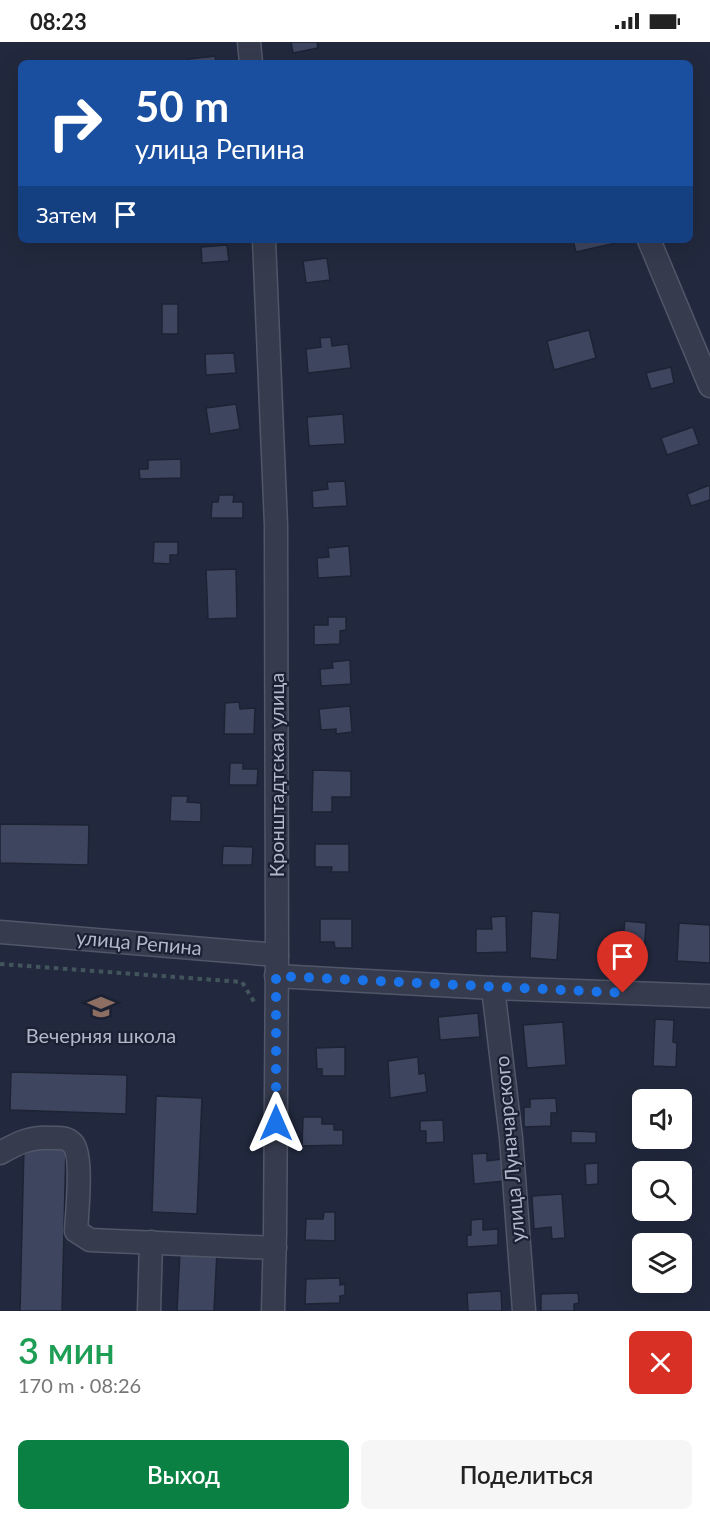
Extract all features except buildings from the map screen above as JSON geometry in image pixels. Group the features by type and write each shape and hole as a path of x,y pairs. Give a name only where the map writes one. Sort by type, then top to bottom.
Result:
{"street":[{"path":"249,42 250,60"},
{"name":"Кронштадтская улица","path":"264,243 276,525 277,965 273,1311"},
{"path":"650,243 710,386"},
{"name":"улица Репина","path":"0,932 493,988 710,996"},
{"name":"улица Луначарского","path":"493,988 512,1138 524,1311"},
{"path":"0,1154 26,1139 40,1137 66,1138 74,1145 77,1156 78,1192 76,1231 90,1240 275,1248"},
{"path":"149,1311 151,1242"}],"path":[{"path":"0,964 242,982 261,1012"}],"place":[{"name":"Вечерняя школа","path":"101,1007"}],"route":[{"path":"276,1123 276,976 623,993"}]}
